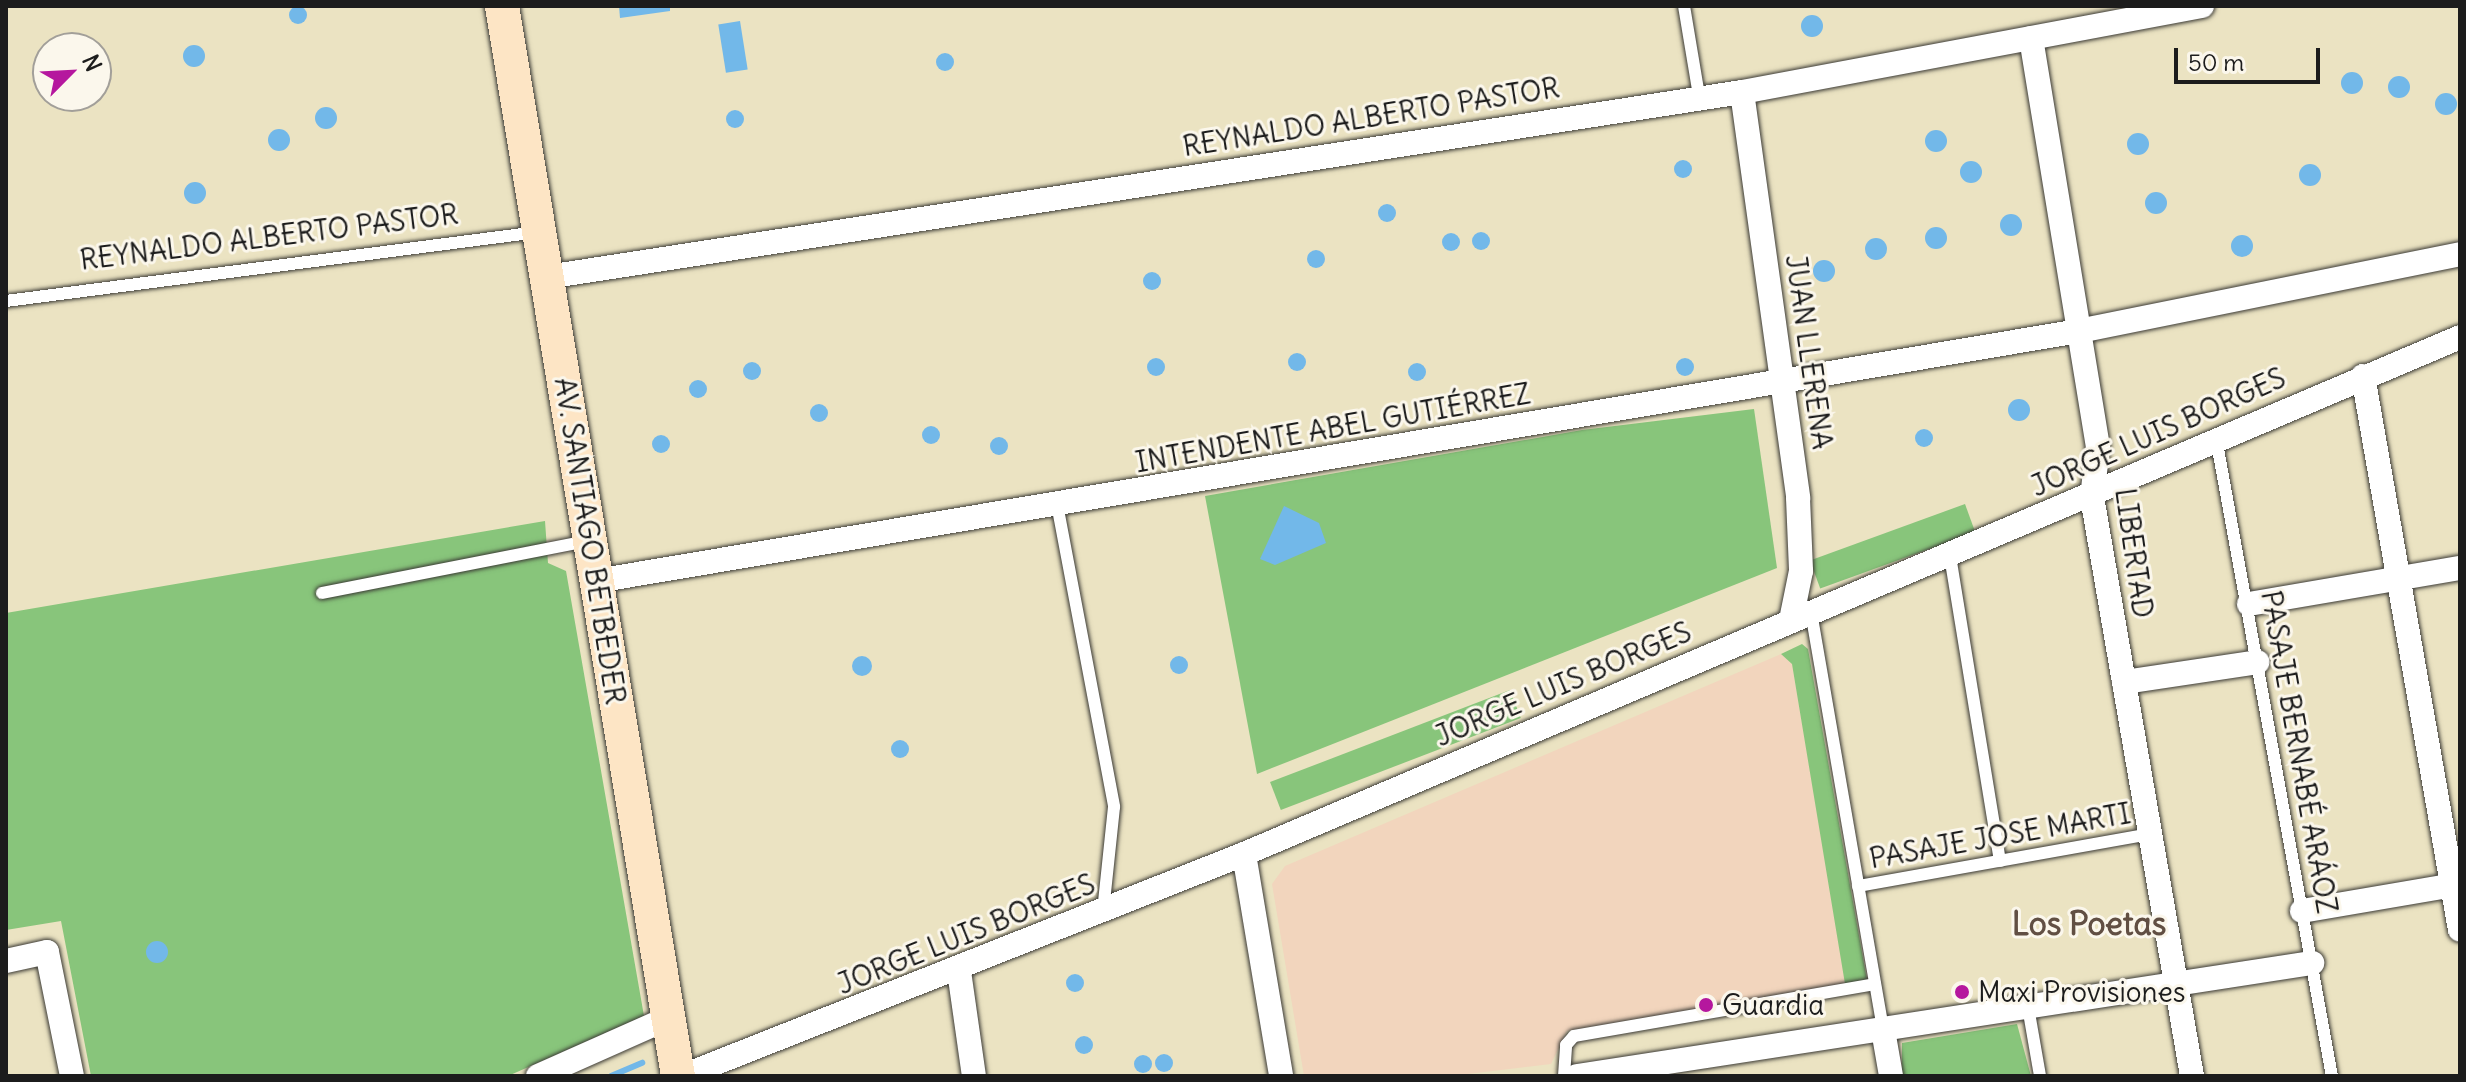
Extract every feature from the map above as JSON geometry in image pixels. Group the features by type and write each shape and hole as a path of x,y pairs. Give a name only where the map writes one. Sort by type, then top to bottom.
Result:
{"main road":[{"name":"AV. SANTIAGO BETBEDER","path":"502,6 668,1018 681,1076"}],"street":[{"name":"REYNALDO ALBERTO PASTOR","path":"547,277 1699,96 1742,92 2202,6"},
{"name":"LIBERTAD","path":"2031,38 2098,447 2092,497 2192,1076"},
{"name":"JUAN LLERENA","path":"1742,92 1784,382 1801,571 1801,616"},
{"name":"INTENDENTE ABEL GUTIÉRREZ","path":"596,581 2079,331 2460,254"},
{"name":"JORGE LUIS BORGES","path":"681,1076 959,971 1244,854 1801,616 2198,453 2215,437 2460,337"},
{"path":"2363,376 2456,884 2460,930"},
{"path":"2249,604 2460,568"},
{"path":"2124,682 2258,662"},
{"path":"1244,854 1281,1076"},
{"path":"2302,911 2456,884"},
{"path":"6,961 47,952 72,1076"},
{"path":"1579,1076 2312,963"},
{"path":"959,971 974,1076"},
{"path":"538,1076 668,1018"},
{"name":"JUAN LLERENA","path":"1883,1030 1891,1076"}],"lane":[{"path":"1684,6 1699,96"},
{"name":"REYNALDO ALBERTO PASTOR","path":"6,301 539,232"},
{"name":"PASAJE BERNABÉ ARÁOZ","path":"2215,437 2249,604 2332,1076"},
{"path":"1057,504 1114,807 1103,912"},
{"path":"322,593 590,541"},
{"path":"1950,556 2000,861"},
{"name":"JUAN LLERENA","path":"1801,616 1858,886 1883,1030"},
{"name":"PASAJE JOSE MARTI","path":"1858,886 2150,834"},
{"path":"1579,1076 1566,1045 1574,1036 1875,984"},
{"path":"2028,1007 2040,1076"}],"shaded area":[{"path":"1781,654 1792,664 1846,984 1567,1031 1551,1064 1451,1076 1304,1076 1272,884 1285,866"}],"green space":[{"path":"1754,409 1777,568 1257,774 1205,496 1582,430"},
{"path":"1965,504 1975,532 1820,589 1810,560"},
{"path":"545,521 548,563 566,571 644,1016 508,1076 91,1076 61,921 6,930 6,613"},
{"path":"1802,644 1808,649 1868,986 1846,990 1792,664 1781,654"},
{"path":"1510,690 1521,718 1281,810 1270,782"},
{"path":"2017,1024 2031,1076 1902,1076 1902,1043"}],"water":[{"path":"294,6 302,6 307,15 305,22 294,24 289,19 289,11"},
{"path":"619,6 670,6 670,11 620,18"},
{"path":"1812,15 1820,18 1823,26 1820,34 1812,37 1804,34 1801,26 1804,18"},
{"path":"740,21 748,69 726,73 718,24"},
{"path":"194,45 202,48 205,56 202,64 194,67 186,64 183,56 186,48"},
{"path":"941,53 949,53 954,62 952,69 941,71 936,66 936,58"},
{"path":"2352,72 2360,75 2363,83 2360,91 2352,94 2344,91 2341,83 2344,75"},
{"path":"2399,76 2407,79 2410,87 2407,95 2399,98 2391,95 2388,87 2391,79"},
{"path":"2446,93 2454,96 2457,104 2454,112 2446,115 2438,112 2435,104 2438,96"},
{"path":"326,107 334,110 337,118 334,126 326,129 318,126 315,118 318,110"},
{"path":"731,110 739,110 744,119 742,126 731,128 726,123 726,115"},
{"path":"279,129 287,132 290,140 287,148 279,151 271,148 268,140 271,132"},
{"path":"1936,130 1944,133 1947,141 1944,149 1936,152 1928,149 1925,141 1928,133"},
{"path":"2138,133 2146,136 2149,144 2146,152 2138,155 2130,152 2127,144 2130,136"},
{"path":"1679,160 1687,160 1692,169 1690,176 1679,178 1674,173 1674,165"},
{"path":"1971,161 1979,164 1982,172 1979,180 1971,183 1963,180 1960,172 1963,164"},
{"path":"2310,164 2318,167 2321,175 2318,183 2310,186 2302,183 2299,175 2302,167"},
{"path":"195,182 203,185 206,193 203,201 195,204 187,201 184,193 187,185"},
{"path":"2156,192 2164,195 2167,203 2164,211 2156,214 2148,211 2145,203 2148,195"},
{"path":"1383,204 1391,204 1396,213 1394,220 1383,222 1378,217 1378,209"},
{"path":"2011,214 2019,217 2022,225 2019,233 2011,236 2003,233 2000,225 2003,217"},
{"path":"1936,227 1944,230 1947,238 1944,246 1936,249 1928,246 1925,238 1928,230"},
{"path":"1477,232 1485,232 1490,241 1488,248 1477,250 1472,245 1472,237"},
{"path":"1447,233 1455,233 1460,242 1458,249 1447,251 1442,246 1442,238"},
{"path":"2242,235 2250,238 2253,246 2250,254 2242,257 2234,254 2231,246 2234,238"},
{"path":"1876,238 1884,241 1887,249 1884,257 1876,260 1868,257 1865,249 1868,241"},
{"path":"1312,250 1320,250 1325,259 1323,266 1312,268 1307,263 1307,255"},
{"path":"1824,260 1832,263 1835,271 1832,279 1824,282 1816,279 1813,271 1816,263"},
{"path":"1148,272 1156,272 1161,281 1159,288 1148,290 1143,285 1143,277"},
{"path":"1293,353 1301,353 1306,362 1304,369 1293,371 1288,366 1288,358"},
{"path":"1152,358 1160,358 1165,367 1163,374 1152,376 1147,371 1147,363"},
{"path":"1681,358 1689,358 1694,367 1692,374 1681,376 1676,371 1676,363"},
{"path":"748,362 756,362 761,371 759,378 748,380 743,375 743,367"},
{"path":"1413,363 1421,363 1426,372 1424,379 1413,381 1408,376 1408,368"},
{"path":"694,380 702,380 707,389 705,396 694,398 689,393 689,385"},
{"path":"2019,399 2027,402 2030,410 2027,418 2019,421 2011,418 2008,410 2011,402"},
{"path":"815,404 823,404 828,413 826,420 815,422 810,417 810,409"},
{"path":"927,426 935,426 940,435 938,442 927,444 922,439 922,431"},
{"path":"1920,429 1928,429 1933,438 1931,445 1920,447 1915,442 1915,434"},
{"path":"657,435 665,435 670,444 668,451 657,453 652,448 652,440"},
{"path":"995,437 1003,437 1008,446 1006,453 995,455 990,450 990,442"},
{"path":"1284,506 1319,523 1326,543 1275,565 1260,559"},
{"path":"862,656 869,659 872,666 869,673 862,676 855,673 852,666 855,659"},
{"path":"1175,656 1183,656 1188,665 1186,672 1175,674 1170,669 1170,661"},
{"path":"896,740 904,740 909,749 907,756 896,758 891,753 891,745"},
{"path":"157,941 165,944 168,952 165,960 157,963 149,960 146,952 149,944"},
{"path":"1071,974 1079,974 1084,983 1082,990 1071,992 1066,987 1066,979"},
{"path":"1080,1036 1088,1036 1093,1045 1091,1052 1080,1054 1075,1049 1075,1041"},
{"path":"1160,1054 1168,1054 1173,1063 1171,1070 1160,1072 1155,1067 1155,1059"},
{"path":"1143,1055 1152,1064 1143,1073 1134,1064"}],"waterway":[{"path":"611,1076 642,1063"}],"place":[{"name":"Maxi Provisiones","path":"1962,992"},
{"name":"Guardia","path":"1706,1005"}],"district":[{"name":"Los Poetas","path":"2089,924"}]}
